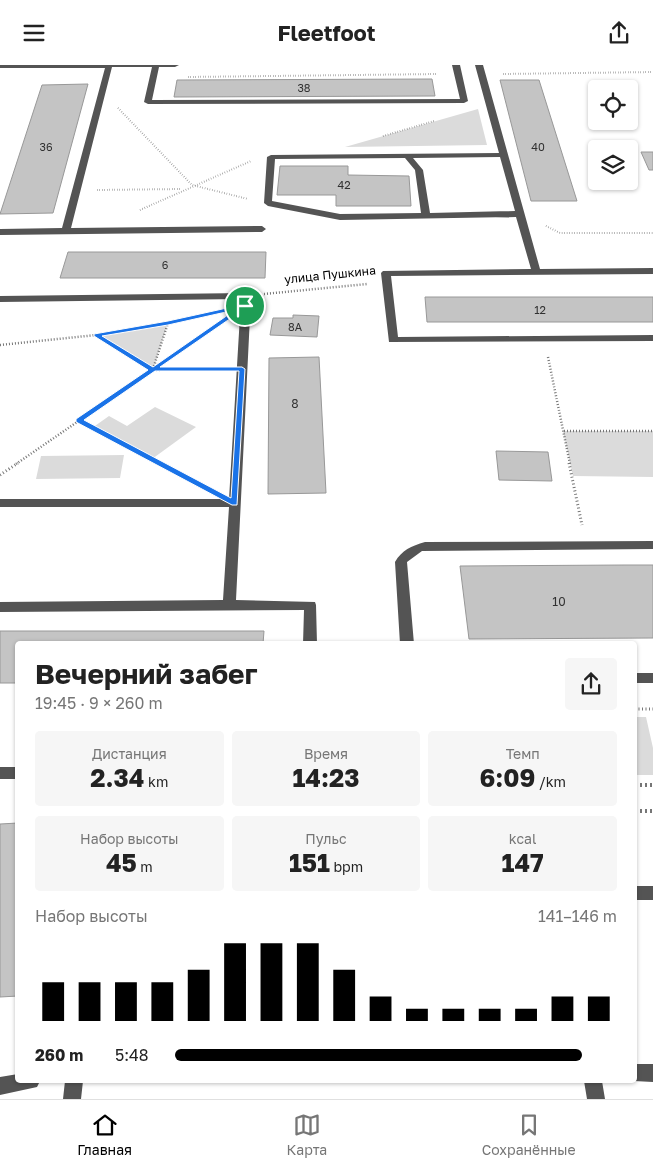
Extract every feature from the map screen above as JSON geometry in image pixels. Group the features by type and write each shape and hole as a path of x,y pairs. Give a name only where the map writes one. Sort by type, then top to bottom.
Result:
{"street":[{"path":"66,231 109,65"},
{"path":"156,65 148,102 464,101 456,65"},
{"path":"0,66 175,65"},
{"path":"479,65 536,272"},
{"path":"504,155 271,157 268,203 340,217 520,214"},
{"path":"407,156 419,170 426,216"},
{"path":"0,232 262,229"},
{"name":"улица Пушкина","path":"387,281 386,273 653,271"},
{"path":"387,281 393,340 653,338"},
{"path":"0,299 246,301 229,605"},
{"path":"0,503 234,503"},
{"path":"407,641 401,562 414,549 425,547 653,545"},
{"path":"0,607 310,605 310,641"},
{"path":"637,678 653,678"},
{"path":"0,773 15,773"},
{"path":"637,893 653,893"},
{"path":"637,1073 653,1073"},
{"path":"0,1086 19,1083"},
{"path":"72,1099 74,1083"},
{"path":"593,1083 596,1099"}],"path":[{"path":"482,74 653,72"},
{"path":"154,77 458,74"},
{"path":"102,92 192,185 268,203"},
{"path":"77,190 183,189"},
{"path":"520,214 560,233 653,233"},
{"name":"улица Пушкина","path":"246,301 387,281"},
{"path":"0,475 153,369 246,301"},
{"path":"0,345 96,335 197,317"},
{"path":"153,369 168,323"},
{"path":"96,335 153,369 242,369"},
{"path":"545,339 587,545"},
{"path":"79,421 234,503"},
{"path":"563,431 653,431"},
{"path":"637,709 653,709"},
{"path":"637,785 653,785"},
{"path":"637,811 653,811"}],"shaded area":[{"path":"478,109 487,145 345,147"},
{"path":"168,323 153,370 96,335"},
{"path":"155,407 196,427 152,459 92,428 109,416 127,426"},
{"path":"563,431 653,431 653,477 573,476"},
{"path":"124,455 120,478 36,479 41,456"},
{"path":"637,717 646,717 653,748 653,775 637,775"}],"building":[{"path":"432,79 435,96 174,97 177,80"},
{"path":"500,80 539,80 577,201 531,201"},
{"path":"88,84 53,213 0,214 42,85"},
{"path":"641,152 653,152 653,170 649,170"},
{"path":"280,166 348,166 348,175 409,176 411,206 336,206 336,195 277,195"},
{"path":"68,252 266,252 265,278 60,278"},
{"path":"425,297 653,297 653,322 427,322"},
{"path":"293,315 319,316 317,337 270,335 273,318 293,318"},
{"path":"319,357 326,493 268,494 269,358"},
{"path":"496,451 548,452 552,481 499,480"},
{"path":"653,565 653,638 469,639 460,566"},
{"path":"0,631 264,631 263,641 15,641 15,683 0,683"},
{"path":"15,823 15,996 0,997 0,824"}],"route":[{"path":"245,306 153,369 79,421 234,503 242,369 153,369 96,335 168,323 245,306"}]}
